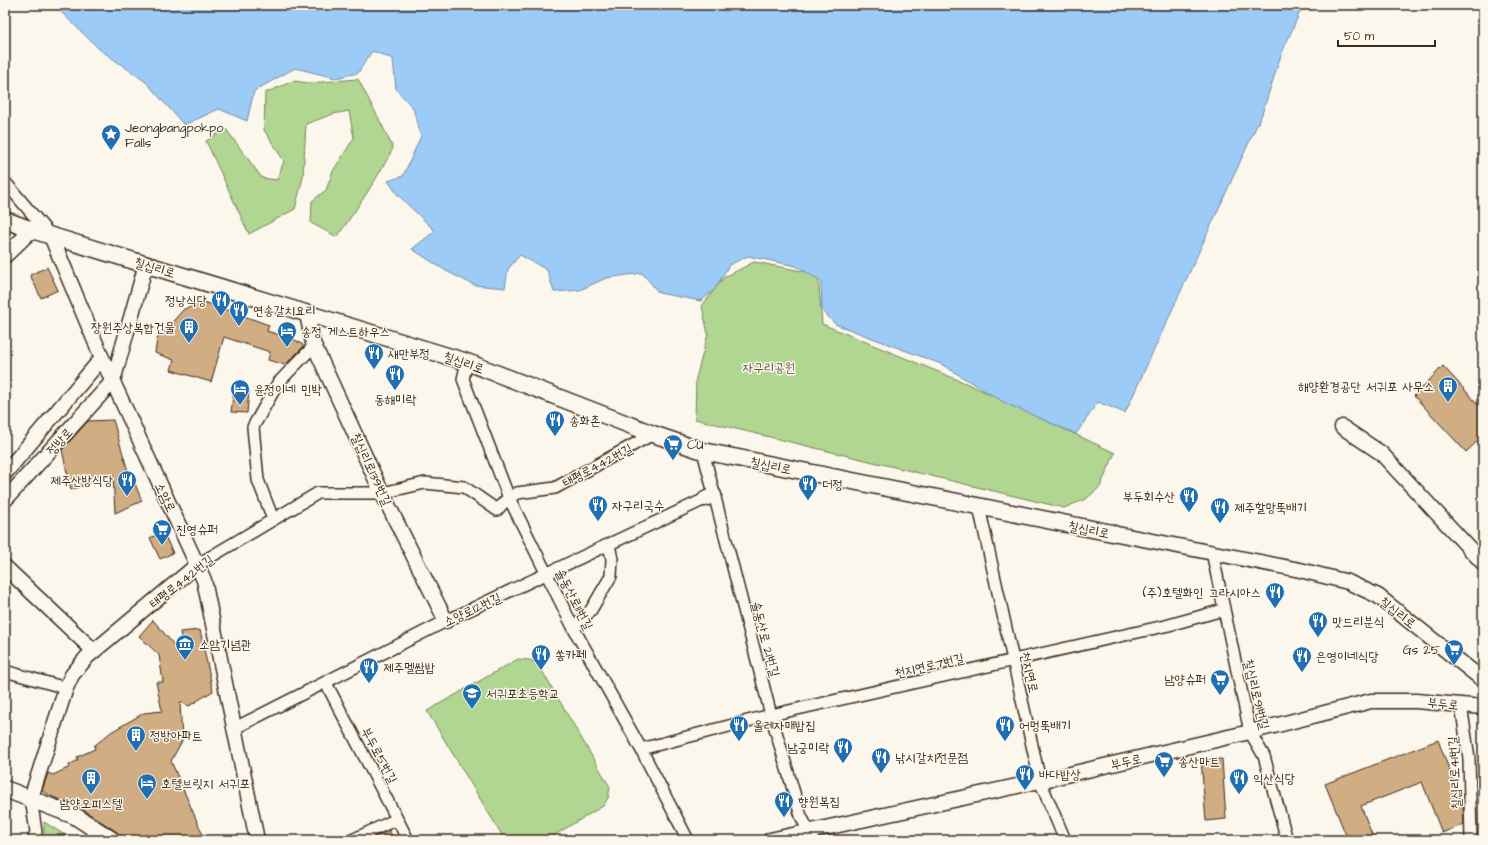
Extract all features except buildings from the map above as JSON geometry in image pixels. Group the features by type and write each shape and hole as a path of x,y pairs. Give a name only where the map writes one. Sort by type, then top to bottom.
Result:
{"main road":[{"name":"칠십리로","path":"5,220 51,236 467,362 653,434 703,451 1112,533"},
{"path":"5,789 76,816 112,840"}],"street":[{"path":"5,182 51,236"},
{"path":"5,256 32,230"},
{"name":"소암로","path":"51,236 102,358 204,580 233,729 257,840"},
{"path":"113,381 146,264"},
{"name":"칠십리로139번길","path":"307,314 315,348 382,493 446,621"},
{"path":"273,519 258,480 253,427 278,383 310,350 315,348"},
{"name":"정방로","path":"5,472 102,358"},
{"name":"솔동산로11번길","path":"467,362 463,379 509,498 574,629 641,749 688,840"},
{"name":"정방로","path":"5,500 113,381"},
{"path":"1342,427 1380,453 1483,563"},
{"name":"태평로442번길","path":"31,798 66,688 72,675 87,657 197,565 273,519 318,493 382,493 425,483 464,488 497,510 509,498 517,493 555,488 653,434"},
{"name":"솔동산로 21번길","path":"703,451 709,497 801,816 810,836"},
{"name":"소양로12번길","path":"233,729 446,621 709,497"},
{"name":"천지연로","path":"978,507 1040,781 1065,840"},
{"name":"칠십리로","path":"1112,533 1300,570 1348,582 1380,597 1483,680"},
{"path":"574,629 591,610 611,576 612,559 609,544"},
{"name":"칠십리로91번길","path":"1212,552 1223,610 1250,732 1264,756 1287,840"},
{"path":"5,567 94,651"},
{"name":"천지연로7번길","path":"641,749 771,715 1169,625 1223,610"},
{"path":"5,671 66,688"},
{"name":"부두로5번길","path":"326,683 408,840"},
{"name":"부두로","path":"770,840 810,836 1250,732 1371,701 1416,701 1483,707"},
{"name":"칠십리로41번길","path":"1461,705 1469,758 1471,840"},
{"path":"31,798 36,832 33,840"},
{"path":"352,840 397,819"}],"green space":[{"path":"358,79 393,148 374,183 337,237 311,223 312,201 326,190 333,171 354,138 349,111 333,114 306,124 303,177 295,209 249,234 206,141 226,129 262,178 277,180 284,161 264,130 265,93 293,81 309,83"},
{"name":"자구리공원","path":"754,262 818,274 822,324 968,384 1115,453 1100,487 1086,499 1064,508 695,419 696,378 708,334 702,306 723,278"},
{"path":"518,659 530,660 538,664 610,787 608,798 603,806 546,840 505,840 427,711"},
{"path":"44,822 73,840 44,840"}],"water":[{"path":"54,5 1303,5 1281,55 1262,114 1125,413 1098,402 1076,434 1005,403 941,364 835,324 822,310 821,281 796,266 748,256 729,265 715,289 701,301 659,293 642,273 606,278 580,290 554,292 547,270 520,255 508,269 505,288 474,285 446,271 412,249 435,231 397,194 388,181 403,176 421,136 413,108 396,89 393,59 372,51 358,73 336,78 295,68 254,91 247,121 219,109 184,125 146,82 99,49"}],"place":[{"name":"Jeongbangpokpo Falls","path":"111,151"},
{"name":"정낭식당","path":"221,317"},
{"name":"연송갈치요리","path":"239,327"},
{"name":"장원주상복합건물","path":"189,344"},
{"name":"송정 게스트하우스","path":"287,348"},
{"name":"새만부정","path":"374,370"},
{"name":"동해미락","path":"395,391"},
{"name":"해양환경공단 서귀포 사무소","path":"1448,403"},
{"name":"윤정이네 민박","path":"240,406"},
{"name":"송화촌","path":"555,437"},
{"name":"CU","path":"673,461"},
{"name":"제주산방식당","path":"127,497"},
{"name":"더정","path":"808,501"},
{"name":"부두회수산","path":"1189,513"},
{"name":"자구리국수","path":"598,522"},
{"name":"제주할망뚝배기","path":"1220,524"},
{"name":"진영슈퍼","path":"162,546"},
{"name":"(주)호텔화인 그라시아스","path":"1275,609"},
{"name":"맛드리분식","path":"1318,638"},
{"name":"소암기념관","path":"185,661"},
{"name":"Gs 25","path":"1454,666"},
{"name":"쏭카페","path":"541,671"},
{"name":"은영이네식당","path":"1302,673"},
{"name":"제주멜쌈밥","path":"369,684"},
{"name":"남양슈퍼","path":"1220,696"},
{"name":"서귀포초등학교","path":"472,710"},
{"name":"올레자매밥집","path":"739,742"},
{"name":"어멍뚝배기","path":"1005,742"},
{"name":"정방아파트","path":"136,752"},
{"name":"남궁미락","path":"843,764"},
{"name":"낚시갈치전문점","path":"881,774"},
{"name":"송산마트","path":"1164,778"},
{"name":"바다밥상","path":"1025,791"},
{"name":"남양오피스텔","path":"91,795"},
{"name":"익산식당","path":"1239,795"},
{"name":"호텔브릿지 서귀포","path":"147,800"},
{"name":"향원복집","path":"784,818"}]}
